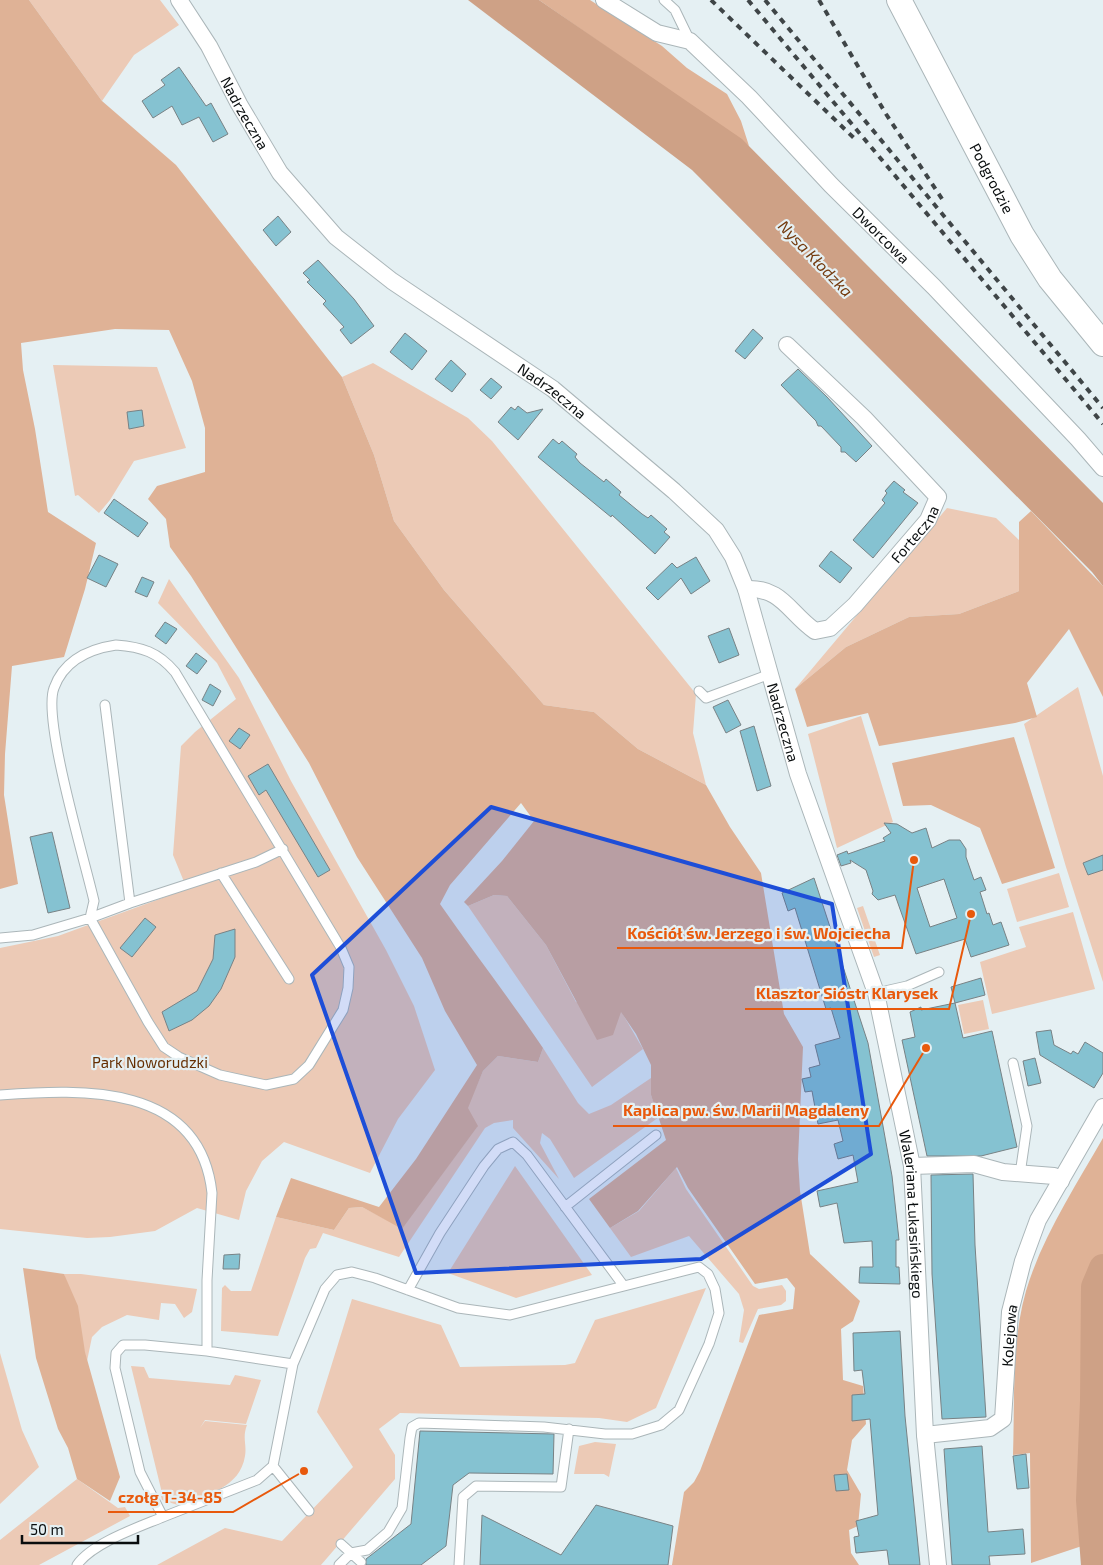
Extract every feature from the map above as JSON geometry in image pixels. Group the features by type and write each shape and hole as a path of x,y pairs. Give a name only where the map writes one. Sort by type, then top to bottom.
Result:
{"main road":[{"name":"Podgrodzie","path":"899,0 1022,235 1050,279 1103,344"}],"street":[{"name":"Nadrzeczna","path":"179,0 210,46 239,104 280,173 318,218 357,255 553,389 674,491 716,530 733,557 746,589 798,774 824,847"},
{"path":"604,0 657,33 690,41"},
{"name":"Dworcowa","path":"690,41 749,97 831,185 934,287 1078,439 1103,468"},
{"name":"Forteczna","path":"746,589 761,588 772,592 802,622 815,631 830,628 855,605 928,520 938,497 864,418 788,344"},
{"name":"Waleriana Łukasińskiego","path":"824,847 876,993 912,1166 924,1435 938,1565"},
{"name":"Kolejowa","path":"924,1435 990,1428 1003,1420 1010,1312 1023,1261 1038,1220 1103,1107"},
{"path":"912,1166 974,1164 1003,1172 1054,1176 1061,1181"}],"lane":[{"name":"Dworcowa","path":"664,0 675,10 690,41"},
{"path":"116,645 137,646 150,651 166,662 175,672 284,849 341,948 349,967 348,988 343,1010 309,1065 294,1080 266,1085 220,1075 179,1057 164,1047 90,918 94,901 58,751 51,709 53,690 66,665 101,647 116,645"},
{"path":"699,691 706,698 770,674"},
{"path":"105,705 130,902"},
{"path":"0,938 33,935 90,918 130,902 256,862 284,849"},
{"path":"221,873 289,979"},
{"path":"876,993 907,986 939,972"},
{"path":"1013,1063 1026,1126 1020,1174"},
{"path":"0,1095 65,1092 113,1094 146,1105 178,1123 186,1132 207,1169 212,1194 207,1280 207,1352"},
{"path":"565,1207 656,1134"},
{"path":"408,1290 440,1233 484,1166 498,1149 513,1142 528,1155 623,1285"},
{"path":"77,1565 81,1559 101,1546 163,1517 258,1480 273,1466 293,1364 325,1289 337,1274 352,1272 458,1308 510,1316 623,1285 699,1267 708,1274 715,1289 719,1313 709,1344 680,1410 661,1425 632,1434 605,1434 569,1429 419,1423 412,1427 402,1508 388,1532 367,1550 351,1553 339,1565"},
{"path":"163,1517 140,1472 114,1368 116,1353 123,1345 145,1345 293,1364"},
{"path":"459,1565 464,1497 476,1486 561,1487 569,1429"},
{"path":"273,1466 309,1511"},
{"path":"341,1544 361,1562"}],"highlighted area":[{"path":"491,807 832,904 871,1154 701,1259 416,1273 312,975"}],"green space":[{"path":"29,0 160,0 179,25 134,55 102,101"},
{"path":"373,363 468,418 492,441 696,694 693,733 706,785 638,749 594,712 544,705 444,590 394,521 374,455 342,377"},
{"path":"53,365 157,367 186,448 134,461 110,500 99,513 78,495 75,496"},
{"path":"947,508 996,518 1019,540 1019,591 959,614 909,617 846,647 795,689"},
{"name":"Park Noworudzki","path":"169,579 239,678 291,781 386,950 414,1006 435,1070 398,1119 370,1173 284,1142 262,1161 246,1191 239,1220 197,1208 155,1231 110,1237 87,1238 0,1229 0,948 58,936 187,889 173,855 181,746 195,732 236,699 217,663 158,603"},
{"path":"1078,687 1103,776 1103,982 1066,867 1024,724"},
{"path":"861,716 893,822 837,848 808,734"},
{"path":"1059,873 1069,907 1017,922 1007,889"},
{"path":"494,895 507,896 546,945 576,1002 621,1011 643,1049 592,1087 468,906"},
{"path":"863,906 880,955 874,957 857,908"},
{"path":"1073,912 1095,989 992,1014 980,962 1026,947 1019,927"},
{"path":"983,1000 989,1029 964,1034 958,1005"},
{"path":"543,1048 578,1103 589,1114 611,1105 651,1078 651,1095 659,1117 574,1178 550,1139 542,1133 540,1143 559,1179 513,1128 513,1120 494,1123 485,1128 399,1257 323,1233 316,1248 310,1249 305,1258 278,1336 221,1331 222,1288 225,1285 231,1291 251,1291 276,1217 334,1230 349,1208 362,1207 402,1228 477,1127 467,1108 483,1071 498,1056 538,1062"},
{"path":"515,1166 592,1275 516,1298 448,1273"},
{"path":"676,1168 686,1189 753,1286 759,1289 782,1285 786,1291 786,1301 781,1305 758,1309 743,1343 739,1342 744,1310 739,1294 689,1236 631,1257 610,1228 639,1211"},
{"path":"64,1274 81,1274 197,1289 192,1312 184,1318 175,1304 161,1303 159,1320 127,1315 102,1327 92,1337 87,1361"},
{"path":"706,1288 656,1408 627,1422 599,1418 400,1413 379,1429 395,1455 395,1479 321,1565 157,1565 225,1528 282,1541 353,1467 317,1412 352,1299 441,1325 460,1367 565,1365 575,1363 595,1320"},
{"path":"0,1353 22,1430 39,1467 0,1504"},
{"path":"131,1366 144,1367 149,1378 230,1385 235,1375 261,1380 246,1424 205,1420 200,1428 205,1421 247,1425 245,1456 237,1476 221,1488 181,1506 162,1500 161,1496 164,1490 162,1493"},
{"path":"595,1442 616,1444 609,1477 604,1474 574,1474 579,1446"},
{"path":"77,1479 118,1508 125,1507 130,1516 39,1565 0,1565 0,1540"}],"shaded area":[{"path":"0,0 29,0 102,101 176,165 342,377 374,455 394,521 444,590 544,705 594,712 638,749 706,785 730,827 761,873 784,1014 803,1047 798,1159 800,1191 810,1254 860,1301 853,1321 841,1329 843,1380 863,1386 866,1424 852,1440 847,1470 861,1494 858,1526 849,1530 851,1553 859,1565 672,1565 684,1492 694,1482 700,1471 759,1315 793,1309 795,1288 787,1278 755,1284 688,1188 677,1167 638,1211 610,1228 589,1199 666,1140 651,1095 651,1065 636,1034 621,1012 613,1035 597,1040 546,945 507,896 494,895 468,906 464,902 502,861 534,821 521,803 450,885 440,904 543,1048 538,1062 498,1056 483,1071 468,1108 478,1126 402,1229 362,1207 349,1208 334,1230 276,1217 291,1178 379,1207 416,1159 477,1065 445,1011 422,958 357,857 309,763 191,576 170,547 166,519 148,499 157,486 205,472 205,428 192,381 169,330 115,329 21,343 23,370 35,429 48,512 96,543 85,589 64,657 12,666 5,754 4,795 18,884 0,889"},
{"path":"539,0 590,0 662,46 687,68 727,94 741,121 749,146"},
{"path":"1031,511 1103,586 1103,697 1069,629 1027,683 1037,717 1015,723 879,746 868,713 807,727 795,689 846,647 909,617 959,614 1019,591 1019,522"},
{"path":"1014,737 1055,868 1002,884 980,828 931,805 903,806 892,763"},
{"path":"1103,1138 1103,1539 1031,1563 1030,1453 1013,1455 1016,1352 1021,1311 1033,1271 1050,1232"},
{"path":"23,1268 64,1274 78,1306 85,1352 120,1477 110,1501 77,1479 68,1448 58,1429 36,1358"}],"water":[{"name":"Nysa Kłodzka","path":"468,0 539,0 742,139 1103,503 1103,586 1092,572 692,170"}],"building":[{"path":"179,67 206,106 211,103 228,134 213,142 199,117 182,125 172,106 153,118 142,101 165,85 161,80"},
{"path":"278,216 291,232 276,246 263,230"},
{"path":"318,260 354,299 374,326 351,344 340,330 344,327 323,304 326,301 307,282 310,280 303,273"},
{"path":"753,329 763,338 745,359 735,351"},
{"path":"405,333 427,351 412,370 390,352"},
{"path":"451,360 466,374 452,392 435,379"},
{"path":"798,369 827,397 872,446 856,462 845,452 841,452 841,447 821,426 818,426 816,421 781,385"},
{"path":"491,378 502,387 491,399 480,390"},
{"path":"518,406 527,413 543,409 518,440 498,422 511,407 515,410"},
{"path":"142,410 144,426 129,429 127,412"},
{"path":"553,439 559,444 562,441 577,454 575,457 580,463 604,482 606,479 621,492 619,495 642,514 648,518 651,515 667,529 664,532 670,537 655,554 612,515 611,517 538,457"},
{"path":"894,481 905,490 903,492 918,503 873,558 853,540 885,503 882,500 887,493 885,491"},
{"path":"114,499 148,523 138,537 104,513"},
{"path":"831,551 852,568 840,583 819,566"},
{"path":"99,555 118,564 106,587 87,578"},
{"path":"696,557 710,581 691,594 681,578 658,600 646,588 672,563 677,568"},
{"path":"142,577 154,582 147,597 135,592"},
{"path":"165,622 177,629 166,644 155,636"},
{"path":"729,628 739,655 719,663 708,636"},
{"path":"196,653 207,661 197,674 186,666"},
{"path":"210,684 221,691 213,706 202,700"},
{"path":"728,700 741,725 726,733 713,707"},
{"path":"754,726 771,786 757,791 740,731"},
{"path":"239,728 250,735 240,749 229,741"},
{"path":"268,764 330,870 318,877 266,790 259,795 248,776"},
{"path":"884,823 897,824 912,833 926,828 932,848 949,840 960,840 966,849 966,857 974,880 981,877 986,890 980,892 987,914 989,913 993,925 1001,922 1009,945 971,957 965,939 916,954 895,895 878,900 872,894 873,891 866,870 850,860 851,863 841,866 837,855 847,851 848,854 885,841 883,838 891,833","holes":["944,879 957,918 930,927 917,888"]},
{"path":"52,832 70,908 48,913 30,837"},
{"path":"1103,855 1103,870 1088,875 1083,863"},
{"path":"814,878 868,1043 892,1176 899,1240 896,1240 896,1267 899,1267 900,1284 859,1283 860,1267 873,1267 872,1241 844,1243 837,1203 820,1207 817,1191 858,1182 853,1155 838,1159 834,1144 843,1141 838,1120 818,1124 812,1091 805,1092 802,1079 811,1077 809,1068 820,1065 815,1045 840,1038 831,1008 826,1009 795,908 788,911 782,893"},
{"path":"145,918 156,927 132,957 120,948"},
{"path":"235,929 235,957 221,989 209,1006 192,1020 169,1031 162,1012 197,991 213,959 215,935"},
{"path":"981,978 985,995 955,1003 951,987"},
{"path":"955,1003 963,1038 992,1031 1017,1147 981,1156 927,1156 902,1040 915,1037 910,1012 921,1007 921,1010"},
{"path":"1051,1030 1054,1045 1071,1054 1073,1051 1078,1054 1085,1042 1103,1053 1103,1073 1094,1088 1040,1055 1036,1032"},
{"path":"1035,1058 1041,1083 1028,1086 1023,1061"},
{"path":"973,1174 975,1245 986,1417 942,1419 932,1274 931,1175"},
{"path":"240,1254 239,1269 223,1269 224,1255"},
{"path":"900,1331 905,1416 920,1565 889,1565 887,1550 856,1553 854,1537 859,1536 856,1521 878,1515 870,1419 852,1421 852,1395 865,1394 862,1370 854,1371 853,1333"},
{"path":"420,1431 554,1434 553,1474 469,1473 453,1485 446,1546 421,1565 366,1565 366,1559 411,1524"},
{"path":"982,1446 988,1532 1023,1529 1025,1554 989,1556 990,1565 952,1565 944,1449"},
{"path":"1026,1454 1029,1488 1017,1489 1013,1456"},
{"path":"847,1474 849,1490 836,1491 834,1475"},
{"path":"596,1505 673,1526 668,1565 480,1565 482,1515 561,1555"}],"waterway":[{"path":"1095,1565 1090,1500 1094,1401 1095,1287 1103,1268"}],"railway":[{"path":"711,0 857,141"},
{"path":"748,0 1103,424"},
{"path":"765,0 1103,408"},
{"path":"819,0 886,114 944,202"}],"place":[{"name":"Kościół św. Jerzego i św. Wojciecha","path":"914,860"},
{"name":"Klasztor Sióstr Klarysek","path":"971,914"},
{"name":"Kaplica pw. św. Marii Magdaleny","path":"926,1048"},
{"name":"czołg T-34-85","path":"304,1471"}]}
